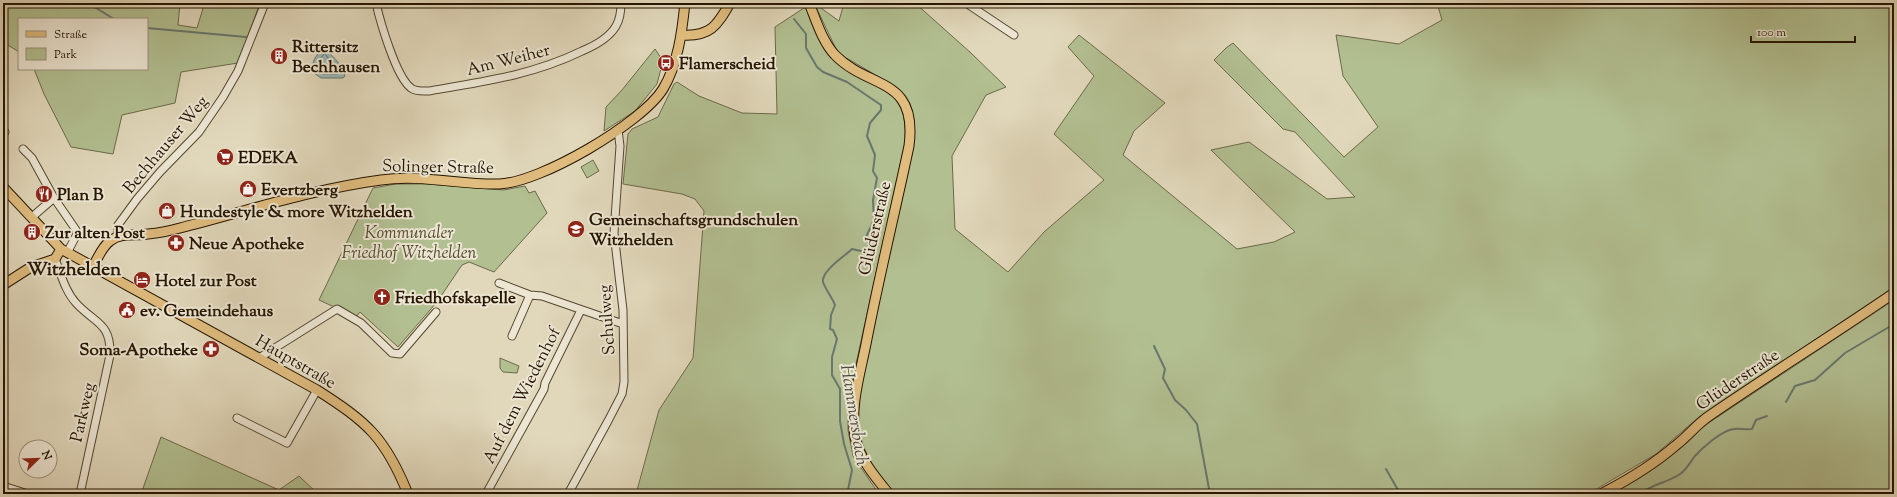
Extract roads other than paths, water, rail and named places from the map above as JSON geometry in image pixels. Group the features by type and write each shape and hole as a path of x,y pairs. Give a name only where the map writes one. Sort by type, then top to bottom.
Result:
{"main road":[{"name":"Solinger Straße","path":"118,237 166,232 266,204 380,180 411,178 492,184 514,182 529,178 556,166 618,130 639,115 658,96 673,67 682,35 685,3"},
{"path":"682,35 703,34 710,31 719,22 730,3"},
{"name":"Glüderstraße","path":"809,3 825,41 834,54 848,66 886,85 897,93 907,109 910,124 909,146 875,295 854,408 854,429 858,447 870,468 889,494"},
{"name":"Hauptstraße","path":"3,186 52,241 64,251 316,390 366,424 390,454 408,494"},
{"path":"93,267 106,245 118,237"},
{"path":"3,285 32,267 55,259 64,251"},
{"name":"Glüderstraße","path":"1601,494 1628,479 1666,453 1700,423 1728,403 1833,335 1894,293"}],"street":[{"name":"Bechhauser Weg","path":"118,237 118,225 136,199 199,132 224,97 238,70 265,3"},
{"name":"Am Weiher","path":"376,3 386,37 403,78 411,88 419,91 429,91 509,77 555,64 589,48 608,35 619,20 621,3"},
{"path":"966,3 1014,35"},
{"name":"Schulweg","path":"568,494 622,394 624,382 623,310 614,233 620,146 618,130"},
{"path":"23,149 32,158 54,198 76,230 77,234 64,251"},
{"path":"32,217 54,198"},
{"name":"Parkweg","path":"55,259 67,290 76,303 101,325 109,336 110,355 80,494"},
{"path":"499,283 530,295 542,296 623,324"},
{"path":"512,336 530,295"},
{"path":"259,358 337,309 361,323 392,354 400,354 436,312"},
{"name":"Auf dem Wiedenhof","path":"486,494 544,389 545,382 581,310"},
{"path":"237,418 287,442 316,390"},
{"path":"3,486 28,494"}],"water":[{"path":"322,47 339,63 344,72 345,76 343,78 321,78 311,71 314,60"}],"waterway":[{"path":"88,3 112,18"},
{"name":"Hammersbach","path":"794,19 806,34 806,48 817,67 823,72 847,82 881,105 881,110 870,123 867,136 875,155 873,171 877,178 873,200 874,220 865,239 871,246 865,252 852,249 834,264 823,278 824,285 835,305 831,315 830,329 833,330 837,339 832,357 832,375 840,389 840,421 844,444 852,470 848,490 843,494"},
{"path":"148,28 246,37"},
{"name":"Hammersbach","path":"1786,402 1795,386 1815,380 1845,353 1894,324"},
{"path":"1154,346 1165,369 1163,378 1175,400 1186,410 1197,424 1210,494"},
{"name":"Hammersbach","path":"1640,494 1649,488 1670,480 1680,474 1694,457 1707,444 1718,436 1729,430 1752,429 1756,420 1767,416"},
{"path":"1386,469 1398,490 1398,494"}],"place":[{"name":"Rittersitz Bechhausen","path":"279,56"},
{"name":"Flamerscheid","path":"666,63"},
{"name":"EDEKA","path":"225,157"},
{"name":"Evertzberg","path":"248,189"},
{"name":"Plan B","path":"44,194"},
{"name":"Hundestyle & more Witzhelden","path":"167,211"},
{"name":"Gemeinschaftsgrundschulen Witzhelden","path":"576,229"},
{"name":"Zur alten Post","path":"32,232"},
{"name":"Neue Apotheke","path":"176,243"},
{"name":"Hotel zur Post","path":"142,280"},
{"name":"Friedhofskapelle","path":"382,297"},
{"name":"ev. Gemeindehaus","path":"127,310"},
{"name":"Soma-Apotheke","path":"211,349"}],"district":[{"name":"Witzhelden","path":"74,268"}],"park label":[{"name":"Kommunaler Friedhof Witzhelden","path":"409,242"}]}
